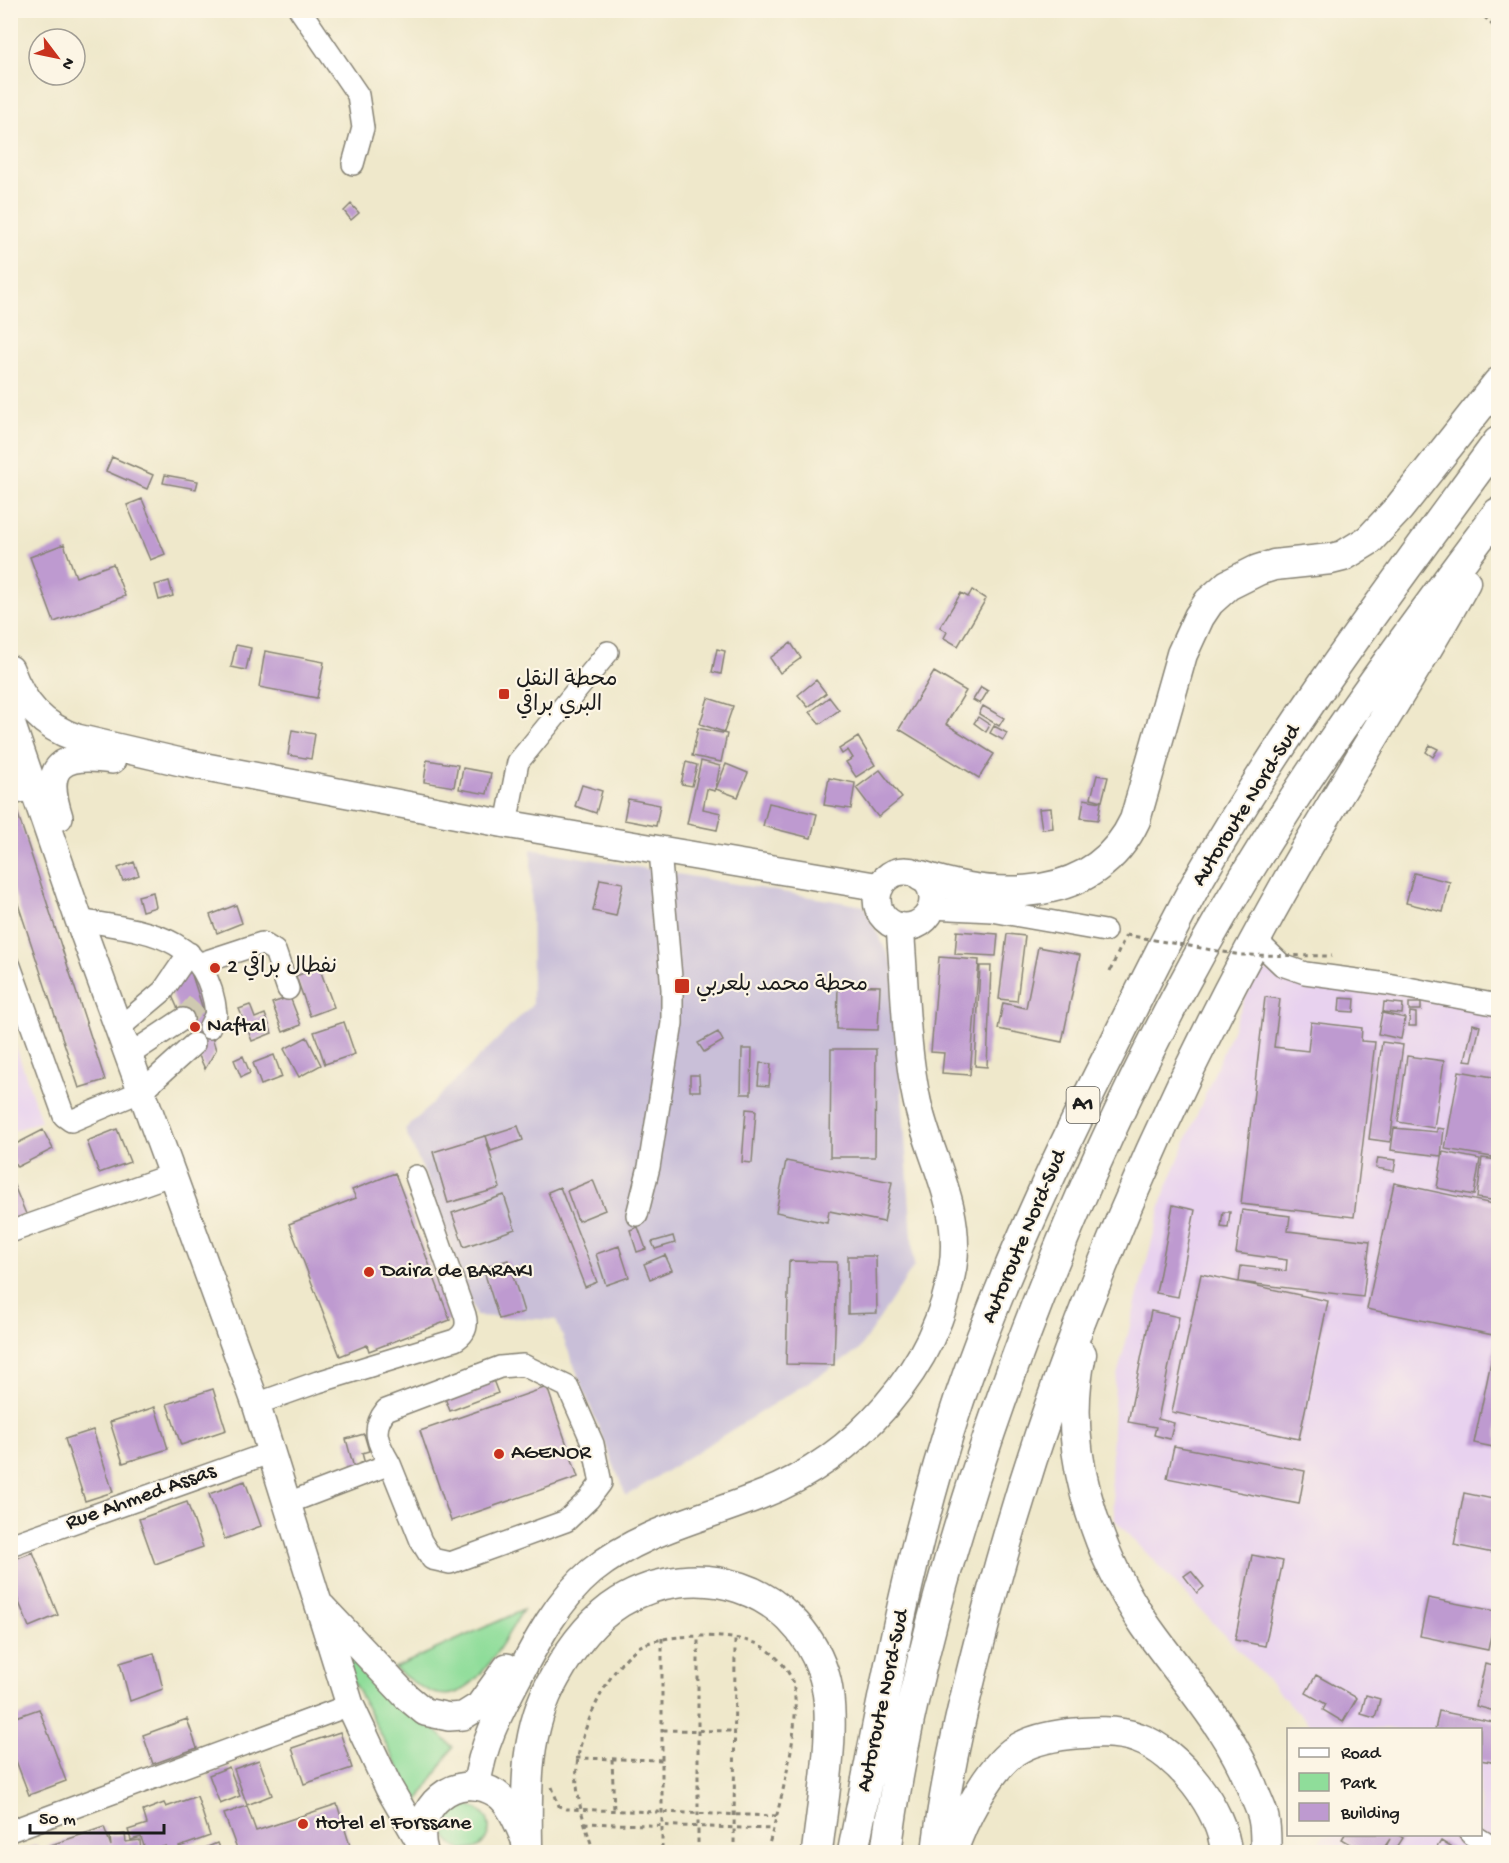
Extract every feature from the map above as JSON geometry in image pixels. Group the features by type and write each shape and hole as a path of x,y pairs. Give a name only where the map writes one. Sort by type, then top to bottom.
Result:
{"highway":[{"path":"921,876 952,886 1007,893 1064,884 1094,870 1107,860 1128,835 1135,820 1182,654 1198,617 1209,602 1228,585 1258,570 1285,563 1331,559 1369,540 1399,508 1498,382"},
{"name":"Autoroute Nord-Sud","path":"853,1852 884,1690 922,1527 959,1400 1052,1168 1201,876 1275,757 1378,608 1498,442"},
{"name":"Autoroute Nord-Sud","path":"886,1852 892,1806 921,1659 966,1502 1022,1342 1072,1214 1184,982 1255,864 1388,659 1498,513"},
{"path":"937,1852 943,1802 968,1685 1006,1542 1046,1410 1102,1268 1192,1065 1294,870 1437,634 1498,521"},
{"path":"1102,1268 1074,1383 1081,1467 1094,1521 1111,1566 1144,1624 1219,1724 1246,1768 1264,1820 1266,1852"},
{"path":"529,1848 526,1778 532,1737 554,1679 589,1627 619,1603 652,1587 687,1580 717,1581 754,1592 783,1610 810,1641 824,1674 829,1713 817,1852"},
{"path":"952,1852 971,1809 999,1766 1014,1751 1052,1736 1095,1732 1138,1738 1178,1762 1210,1806 1226,1843 1226,1852"}],"main road":[{"path":"12,681 33,713 61,733 185,763 506,824 880,887"},
{"path":"10,720 22,791 68,884 79,920 256,1404 350,1705 389,1788 424,1850"},
{"path":"68,884 72,868 71,852 51,786 55,773 63,764 74,758 86,757 161,767 185,763"},
{"path":"903,871 921,876 933,894 932,909 919,923 900,927 884,918 879,910 878,895 886,879 903,871"},
{"path":"319,1604 407,1697 425,1712 449,1717 463,1716 479,1706 548,1610 561,1596 591,1572 654,1533 764,1494 832,1456 853,1440 887,1404 915,1364 932,1332 950,1282 953,1261 953,1218 945,1185 924,1129 914,1084 900,927"},
{"path":"477,1786 483,1749 525,1662 558,1610 591,1572"},
{"path":"424,1850 422,1825 438,1796 455,1787 477,1786 498,1794 507,1804 529,1848"}],"street":[{"path":"300,10 357,95 363,128 353,164"},
{"path":"506,824 518,762 608,652"},
{"path":"637,1215 650,1167 672,1023 672,989 660,851"},
{"path":"932,909 992,910 1105,931"},
{"path":"79,920 154,933 179,945 194,959 205,994 216,1014 209,1028"},
{"path":"1257,941 1282,965 1305,974 1387,984 1498,1005"},
{"path":"119,1028 163,991 194,959 262,943 275,951 288,989"},
{"path":"10,966 66,1119 75,1121 142,1091 194,1044"},
{"path":"129,1055 183,1019"},
{"path":"10,1232 173,1174"},
{"path":"256,1404 318,1382 455,1340 462,1334 466,1325 465,1315 416,1176"},
{"path":"523,1365 568,1387 592,1444 601,1483 590,1499 566,1521 450,1563 432,1559 421,1541 390,1464 376,1438 378,1421 386,1410 500,1367 523,1365"},
{"name":"Rue Ahmed Assas","path":"10,1545 272,1452"},
{"path":"288,1503 390,1464"},
{"path":"10,1831 350,1705"},
{"path":"1474,1836 1498,1851"}],"path":[{"path":"1478,10 1498,31"},
{"path":"1110,971 1126,935 1241,955 1332,956"},
{"path":"698,1637 698,1852"},
{"path":"594,1852 577,1794 576,1758 602,1692 637,1648 662,1638 698,1637 751,1641 768,1650 791,1678 794,1692 792,1744 767,1852"},
{"path":"662,1638 662,1852"},
{"path":"734,1852 735,1640"},
{"path":"663,1730 734,1731"},
{"path":"576,1758 663,1760"},
{"path":"612,1759 614,1811"},
{"path":"551,1783 559,1806 566,1809 776,1816"},
{"path":"585,1824 773,1830"}],"shaded area":[{"path":"531,849 864,906 893,965 914,1266 858,1351 626,1496 556,1320 476,1316 427,1179 405,1130 532,1005"},
{"path":"1257,970 1498,1010 1498,1852 1317,1852 1323,1836 1482,1836 1482,1728 1313,1728 1115,1520 1111,1478 1115,1384 1164,1194"},
{"path":"11,1032 41,1121 10,1132"}],"green space":[{"path":"523,1610 483,1671 463,1689 452,1694 437,1694 429,1691 394,1668"},
{"path":"350,1649 453,1747 417,1803 350,1676"},
{"path":"467,1806 482,1813 489,1828 482,1843 467,1850 452,1843 445,1828 452,1813"}],"building":[{"path":"351,204 359,213 351,220 344,211"},
{"path":"112,457 153,475 147,489 106,471"},
{"path":"165,475 198,481 196,489 163,483"},
{"path":"142,499 165,554 150,560 127,505"},
{"path":"64,544 76,577 113,564 125,596 54,622 30,557"},
{"path":"169,581 173,596 159,600 155,585"},
{"path":"972,590 986,599 958,646 944,638 947,632 940,627 961,593 968,597"},
{"path":"791,643 801,658 780,673 770,658"},
{"path":"236,645 251,648 246,670 231,667"},
{"path":"717,649 725,651 721,674 712,672"},
{"path":"265,651 324,662 317,698 259,687"},
{"path":"934,672 966,691 946,724 994,754 979,778 899,729"},
{"path":"816,680 826,693 808,707 798,695"},
{"path":"981,687 988,691 980,704 973,700"},
{"path":"829,697 839,710 820,724 810,712"},
{"path":"708,698 733,706 724,732 700,724"},
{"path":"983,706 1004,718 999,726 979,714"},
{"path":"978,717 990,725 986,732 974,723"},
{"path":"994,726 1007,733 1003,740 990,733"},
{"path":"698,728 727,734 721,762 692,756"},
{"path":"292,730 315,734 311,759 288,755"},
{"path":"858,737 875,765 856,777 846,762 853,758 848,750 842,754 839,749"},
{"path":"1430,745 1438,749 1433,757 1426,752"},
{"path":"427,760 458,765 454,787 424,782"},
{"path":"701,761 720,766 715,791 707,789 703,809 721,813 717,830 687,824"},
{"path":"686,762 697,765 692,786 681,784"},
{"path":"726,764 748,773 738,797 716,789"},
{"path":"463,768 491,773 487,794 459,789"},
{"path":"880,770 902,798 878,817 856,788"},
{"path":"1097,775 1108,777 1102,801 1091,798"},
{"path":"829,778 855,783 851,809 824,805"},
{"path":"582,785 602,791 596,813 575,806"},
{"path":"13,799 105,1080 79,1088 10,880 10,800"},
{"path":"628,799 660,805 656,826 624,820"},
{"path":"1084,799 1101,802 1098,820 1081,818"},
{"path":"769,803 817,814 811,838 763,826"},
{"path":"1051,808 1053,828 1042,829 1039,809"},
{"path":"134,862 139,875 123,881 118,868"},
{"path":"1414,873 1450,882 1443,912 1406,903"},
{"path":"600,879 623,883 616,916 593,911"},
{"path":"153,892 156,907 142,911 138,896"},
{"path":"236,905 242,923 217,933 210,915"},
{"path":"957,931 998,934 996,956 955,954"},
{"path":"1007,934 1025,936 1017,1001 999,999"},
{"path":"1038,947 1080,955 1062,1042 998,1029 1003,1003 1026,1008"},
{"path":"939,957 979,960 970,1075 942,1073 944,1053 931,1052"},
{"path":"980,966 991,966 987,1067 975,1066"},
{"path":"319,967 334,1007 310,1016 296,976"},
{"path":"191,972 216,1050 205,1069 169,989 179,976"},
{"path":"838,985 880,986 878,1030 837,1029"},
{"path":"290,997 301,1025 283,1032 272,1003"},
{"path":"1265,997 1280,999 1274,1047 1308,1051 1311,1022 1362,1028 1361,1041 1375,1042 1354,1217 1241,1204"},
{"path":"1340,998 1355,999 1354,1012 1339,1011"},
{"path":"1384,1002 1403,1004 1402,1014 1383,1012"},
{"path":"1409,1003 1421,1003 1421,1010 1409,1010"},
{"path":"250,1005 255,1018 265,1014 272,1033 252,1041 246,1025 238,1028 235,1019 242,1016 239,1009"},
{"path":"1410,1012 1416,1013 1416,1026 1409,1026"},
{"path":"1382,1013 1405,1018 1401,1039 1378,1034"},
{"path":"344,1022 355,1054 325,1064 314,1032"},
{"path":"1473,1024 1480,1026 1472,1061 1465,1060"},
{"path":"718,1032 723,1041 704,1052 698,1043"},
{"path":"307,1037 321,1065 299,1077 284,1049"},
{"path":"1382,1042 1403,1045 1390,1142 1369,1139"},
{"path":"742,1049 752,1049 751,1094 741,1094"},
{"path":"831,1049 876,1049 875,1157 830,1157"},
{"path":"274,1055 282,1077 261,1085 253,1063"},
{"path":"243,1056 250,1073 241,1077 234,1060"},
{"path":"1407,1056 1444,1061 1434,1128 1398,1122"},
{"path":"760,1063 771,1064 769,1086 758,1085"},
{"path":"1459,1071 1498,1078 1498,1158 1445,1149"},
{"path":"690,1075 699,1075 700,1091 690,1091"},
{"path":"746,1109 756,1110 752,1163 742,1162"},
{"path":"518,1126 523,1140 491,1151 486,1136"},
{"path":"1394,1128 1437,1132 1437,1128 1444,1129 1441,1156 1391,1150"},
{"path":"117,1129 130,1162 99,1173 87,1141"},
{"path":"43,1130 53,1149 17,1167 10,1155 10,1147"},
{"path":"485,1136 500,1188 448,1203 433,1152"},
{"path":"1443,1152 1480,1159 1474,1195 1437,1188"},
{"path":"1378,1158 1396,1160 1394,1171 1376,1168"},
{"path":"1482,1158 1498,1160 1498,1201 1477,1198"},
{"path":"786,1161 892,1182 884,1222 829,1211 827,1223 776,1212"},
{"name":"Daira de BARAKI","path":"395,1173 450,1320 369,1351 367,1345 340,1356 289,1224 356,1198 352,1190"},
{"path":"10,1176 26,1214 10,1221"},
{"path":"593,1180 605,1210 578,1221 567,1191"},
{"path":"1394,1183 1498,1205 1498,1311 1493,1335 1367,1309"},
{"path":"560,1187 597,1282 585,1287 548,1192"},
{"path":"504,1195 515,1229 464,1247 452,1213"},
{"path":"1173,1205 1195,1210 1178,1297 1156,1293"},
{"path":"1242,1210 1290,1216 1288,1231 1370,1241 1363,1297 1239,1282 1241,1266 1286,1271 1287,1260 1236,1253"},
{"path":"1223,1212 1230,1212 1228,1228 1221,1227"},
{"path":"638,1227 646,1249 637,1252 630,1230"},
{"path":"673,1236 675,1243 655,1249 652,1242"},
{"path":"619,1246 629,1277 606,1285 596,1254"},
{"path":"665,1255 672,1270 650,1279 644,1264"},
{"path":"848,1256 876,1256 877,1313 848,1314"},
{"path":"508,1260 524,1312 499,1319 483,1268"},
{"path":"789,1261 837,1262 834,1365 786,1364"},
{"path":"1201,1274 1328,1301 1299,1439 1172,1412"},
{"path":"1151,1311 1179,1317 1158,1419 1174,1423 1170,1439 1154,1435 1156,1427 1128,1422"},
{"path":"1496,1338 1498,1338 1498,1448 1474,1443"},
{"path":"493,1380 498,1393 450,1411 445,1398"},
{"name":"AGENOR","path":"547,1387 578,1477 451,1521 420,1431"},
{"path":"213,1389 226,1430 181,1445 167,1404"},
{"path":"155,1407 168,1449 123,1463 110,1422"},
{"path":"93,1430 113,1492 85,1501 65,1439"},
{"path":"364,1434 369,1451 362,1453 365,1464 354,1468 346,1439"},
{"path":"1174,1446 1305,1471 1299,1504 1167,1478"},
{"path":"245,1481 261,1526 225,1539 209,1494"},
{"path":"1464,1493 1498,1500 1498,1554 1454,1545"},
{"path":"187,1502 203,1547 155,1564 139,1519"},
{"path":"33,1552 58,1615 29,1627 10,1580 10,1561"},
{"path":"1252,1555 1283,1561 1265,1646 1235,1640"},
{"path":"1191,1571 1204,1587 1197,1593 1184,1576"},
{"path":"1428,1598 1496,1611 1488,1650 1420,1636"},
{"path":"154,1653 163,1689 130,1701 120,1663"},
{"path":"1485,1664 1498,1667 1498,1712 1476,1706"},
{"path":"1316,1675 1357,1698 1343,1722 1323,1710 1326,1704 1306,1693"},
{"path":"1366,1695 1380,1699 1375,1718 1361,1714"},
{"path":"39,1709 66,1781 29,1795 10,1745 10,1719"},
{"path":"1439,1711 1498,1723 1498,1763 1482,1760 1482,1728 1435,1728"},
{"path":"187,1719 197,1748 153,1764 143,1735"},
{"path":"340,1732 352,1768 304,1784 292,1748"},
{"path":"259,1760 272,1795 247,1805 234,1769"},
{"path":"229,1767 240,1796 220,1804 209,1775"},
{"path":"197,1796 210,1836 179,1847 181,1852 168,1852 166,1846 146,1852 141,1837 131,1840 128,1830 147,1824 143,1811 164,1803 166,1807"},
{"path":"337,1804 352,1852 238,1852 224,1814 247,1806 256,1831"},
{"path":"104,1827 111,1846 110,1836 125,1834 126,1842 140,1840 141,1852 50,1852 48,1846"},
{"path":"1344,1836 1400,1836 1403,1838 1394,1852 1384,1850 1390,1839 1381,1852 1364,1852 1342,1839"},
{"path":"1441,1841 1459,1852 1434,1852"},
{"path":"217,1843 221,1852 204,1852 203,1849"},
{"path":"37,1845 39,1852 16,1852"}],"tunnel":[{"path":"183,1019 200,1000"}],"place":[{"name":"محطة النقل البري براقي","path":"504,694"},
{"name":"نفطال براقي 2","path":"215,968"},
{"name":"محطة محمد بلعربي","path":"682,986"},
{"name":"Naftal","path":"195,1027"},
{"name":"Daira de BARAKI","path":"369,1272"},
{"name":"AGENOR","path":"499,1454"},
{"name":"Hotel el Forssane","path":"303,1824"}]}
